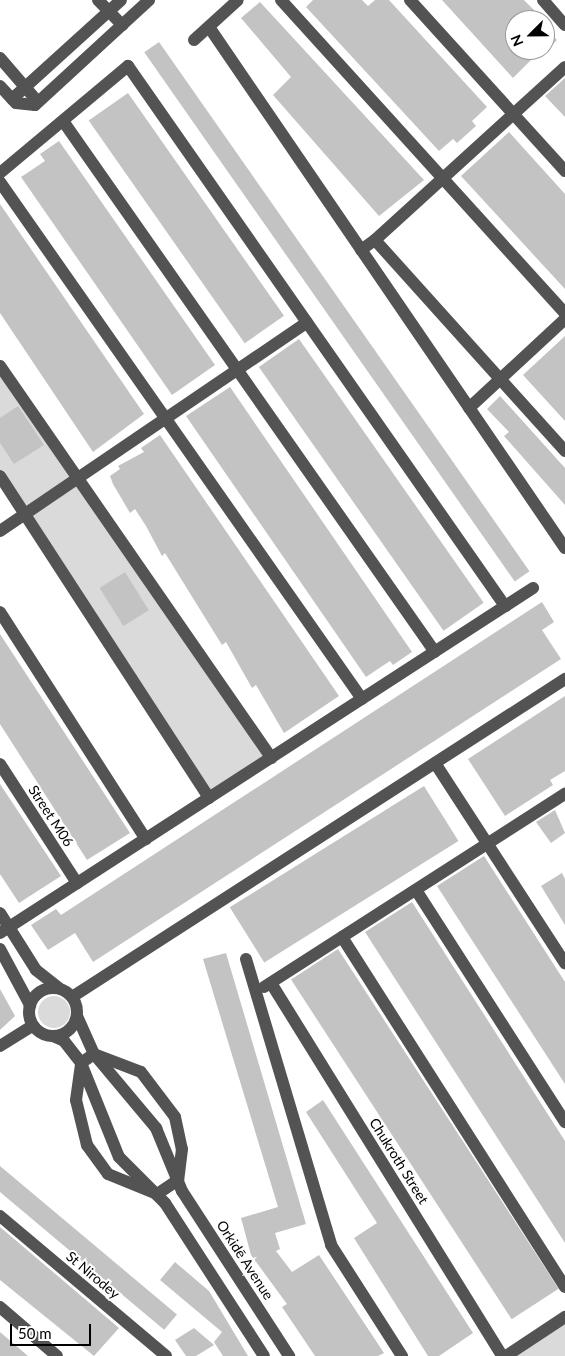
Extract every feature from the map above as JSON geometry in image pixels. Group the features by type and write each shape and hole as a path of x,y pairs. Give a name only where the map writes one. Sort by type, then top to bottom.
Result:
{"street":[{"path":"98,0 122,25"},
{"path":"12,99 121,0"},
{"path":"0,86 12,99 24,107 38,102 149,0"},
{"path":"194,40 238,0"},
{"path":"281,0 565,313"},
{"path":"410,0 565,172"},
{"path":"542,0 565,25"},
{"path":"209,27 565,548"},
{"path":"0,58 38,102"},
{"path":"0,173 128,66 506,606"},
{"path":"361,250 375,240 565,67"},
{"path":"62,121 435,652"},
{"path":"0,182 362,699"},
{"path":"375,240 565,451"},
{"path":"469,408 565,319"},
{"path":"0,531 306,322"},
{"path":"0,366 271,758"},
{"path":"0,476 209,798"},
{"path":"5,930 533,588"},
{"path":"0,612 146,839"},
{"path":"72,997 565,678"},
{"path":"435,763 565,963"},
{"name":"Street M06","path":"0,764 77,883"},
{"path":"256,992 565,794"},
{"path":"416,890 565,1122"},
{"path":"0,913 5,930 36,970 72,997 77,1016 66,1033 52,1036"},
{"path":"342,937 565,1287"},
{"path":"0,949 30,1005 33,1025"},
{"path":"246,959 331,1245 402,1356"},
{"name":"Chukroth Street","path":"271,982 504,1356"},
{"path":"30,1005 42,991 61,989"},
{"name":"Orkidē Avenue","path":"77,1016 94,1054 156,1128 178,1180 289,1356"},
{"path":"33,1025 64,1041 81,1062 110,1142 157,1194 261,1351 274,1333"},
{"path":"0,1046 33,1025"},
{"path":"81,1062 94,1054 141,1072 159,1091 181,1132 178,1180 157,1194"},
{"path":"81,1062 76,1100 80,1127 95,1160 114,1178 157,1194"},
{"name":"St Nirodey","path":"0,1216 166,1356"},
{"path":"0,1307 57,1356"},
{"path":"504,1356 565,1318"}],"shaded area":[{"path":"0,366 271,758 209,798 0,476"},
{"path":"54,996 65,1001 70,1012 65,1023 54,1028 43,1023 38,1012 43,1001"},
{"path":"565,1317 565,1356 506,1356"}],"building":[{"path":"313,0 362,0 368,6 375,0 389,0 487,107 472,121 476,126 457,143 453,139 439,151 306,7"},
{"path":"442,0 524,0 534,10 505,10 505,60 531,60 513,78"},
{"path":"260,2 424,180 379,216 273,95 291,77 241,18"},
{"path":"159,42 530,571 515,581 144,52"},
{"path":"565,78 565,117 545,96"},
{"path":"128,93 284,316 245,343 89,121"},
{"path":"509,132 565,194 565,289 461,176"},
{"path":"59,141 215,365 172,395 21,177 45,161 40,154"},
{"path":"0,204 144,414 93,452 0,313"},
{"path":"565,336 565,421 523,375"},
{"path":"299,339 484,603 444,631 259,367"},
{"path":"230,387 412,652 393,665 390,661 366,677 186,416"},
{"path":"500,396 565,468 565,505 504,436 509,432 487,409"},
{"path":"18,406 44,445 14,464 0,443 0,418"},
{"path":"160,435 339,696 284,733 256,685 252,688 226,642 222,645 165,553 162,556 135,509 130,513 113,484 110,476 120,469 118,466 144,452 141,448"},
{"path":"125,572 149,610 123,626 100,588"},
{"path":"542,602 554,622 542,630 561,659 93,962 75,933 48,950 31,925 56,909 61,915"},
{"path":"0,634 130,833 87,860 0,724"},
{"path":"565,696 565,771 550,780 553,785 505,816 468,759"},
{"path":"0,784 61,876 19,903 0,874"},
{"path":"424,786 458,841 264,962 230,907"},
{"path":"555,810 565,833 551,843 536,822"},
{"path":"484,856 565,982 565,1084 437,886"},
{"path":"562,873 565,879 565,925 541,886"},
{"path":"412,902 565,1141 565,1243 365,932"},
{"path":"338,949 559,1289 512,1319 291,979"},
{"path":"226,953 306,1224 275,1233 280,1249 276,1251 292,1272 319,1255 384,1353 378,1356 315,1356 282,1307 287,1304 251,1255 241,1218 278,1207 203,959"},
{"path":"0,989 15,1016 0,1030"},
{"path":"323,1100 473,1333 439,1356 428,1356 354,1238 377,1223 306,1112"},
{"path":"0,1166 177,1314 164,1330 0,1192"},
{"path":"0,1227 119,1328 94,1356 0,1280"},
{"path":"175,1262 209,1291 248,1356 223,1356 214,1342 222,1332 160,1280"},
{"path":"194,1328 214,1345 196,1356 186,1356 175,1340"},
{"path":"0,1332 28,1356 0,1356"}]}
